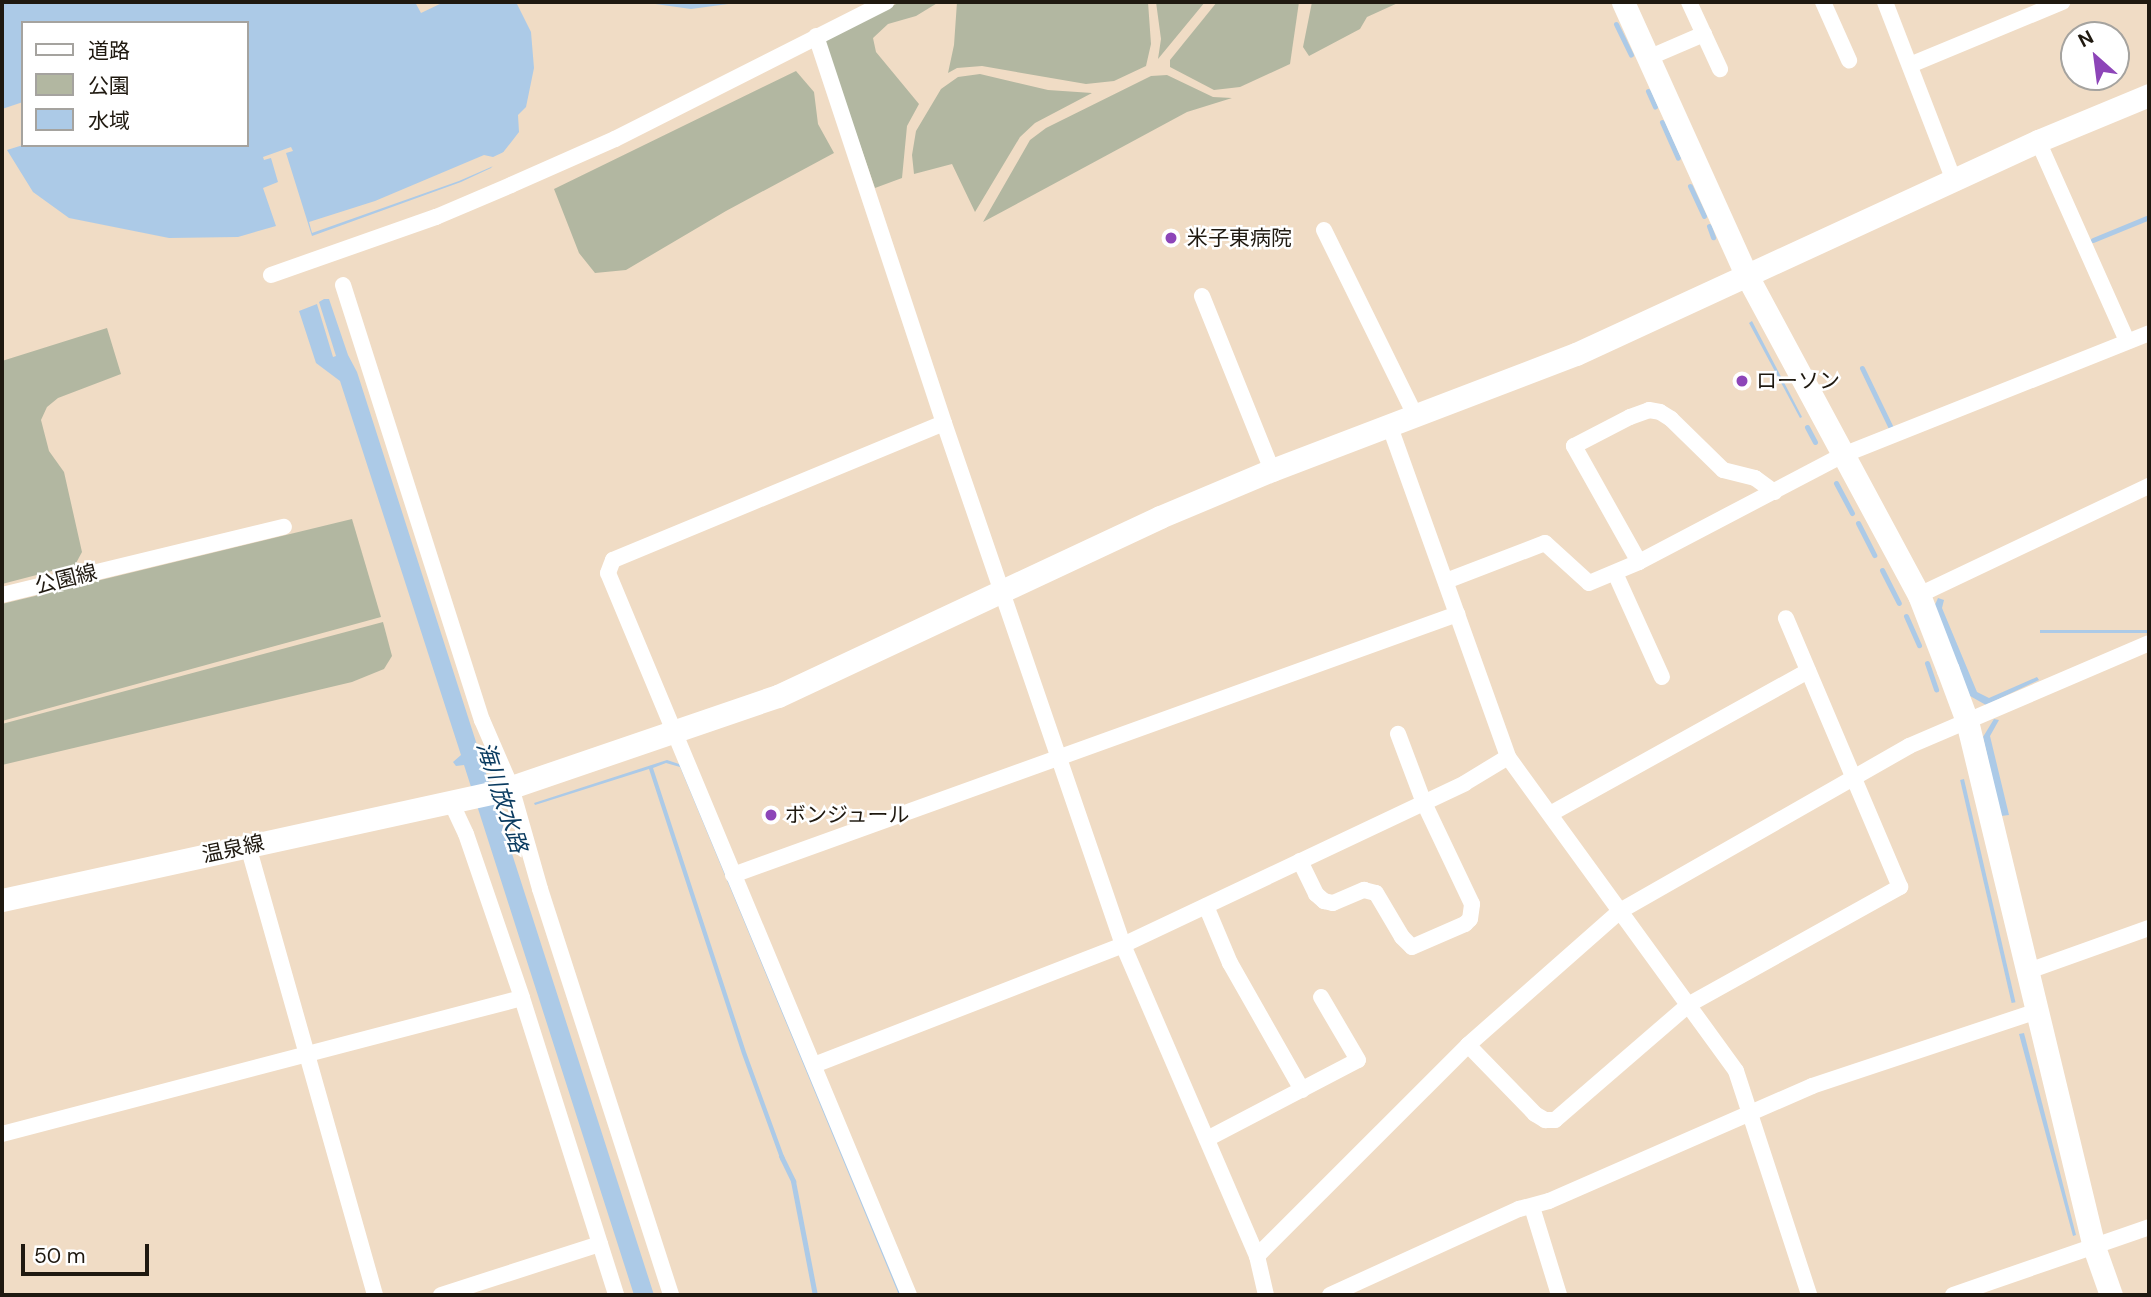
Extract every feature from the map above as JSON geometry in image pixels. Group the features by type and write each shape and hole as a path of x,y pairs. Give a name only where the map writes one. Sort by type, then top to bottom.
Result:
{"street":[{"path":"271,275 436,217 603,144 886,2"},
{"path":"1623,2 1746,274 1919,595 1967,721 2035,1012 2094,1247 2111,1295"},
{"path":"1689,2 1720,69"},
{"path":"1823,2 1849,60"},
{"path":"1885,2 1954,181"},
{"path":"1910,65 2062,2"},
{"path":"1648,58 1704,34"},
{"path":"816,36 1000,590 1123,945 1257,1256 1266,1295"},
{"name":"温泉線","path":"2,900 505,789 676,733 778,696 884,649 1000,590 1160,517 1272,470 1576,354 2038,141 2149,95"},
{"path":"2038,141 2127,341"},
{"path":"1324,230 1416,417"},
{"path":"343,285 482,720 671,1295"},
{"path":"1202,296 1272,470"},
{"path":"1446,581 1545,543 1589,583 1639,562 1843,456 2149,333"},
{"path":"1639,562 1574,446 1630,417 1649,410 1660,412 1671,419 1723,470 1755,478 1774,492"},
{"path":"909,1295 608,573 612,560 944,422"},
{"path":"1390,427 1508,757 1736,1071 1809,1295"},
{"path":"1919,595 2149,485"},
{"name":"公園線","path":"2,595 284,527"},
{"path":"1615,573 1662,677"},
{"path":"733,875 1457,614"},
{"path":"1468,1045 1535,1114 1551,1121 1562,1116 1688,1005 1900,887 1786,618"},
{"path":"1257,1256 1468,1045 1620,911 1928,737 2148,649"},
{"path":"1550,814 1808,671"},
{"path":"1300,860 1316,894 1324,901 1333,903 1370,889 1379,896 1408,945 1416,947 1465,925 1473,910 1424,803 1398,734"},
{"path":"814,1065 1123,945 1424,803 1508,757"},
{"path":"458,800 466,834 522,998 616,1295"},
{"path":"248,846 375,1295"},
{"path":"1206,906 1230,963 1302,1090"},
{"path":"2026,972 2149,928"},
{"path":"1207,1139 1358,1060 1321,997"},
{"path":"2,1133 522,998"},
{"path":"1330,1295 1519,1209 1532,1207 1812,1086 2035,1012"},
{"path":"1532,1207 1559,1295"},
{"path":"1953,1295 2149,1227"},
{"path":"441,1295 600,1244"}],"green space":[{"path":"900,2 939,2 916,16 888,24 873,38 876,52 919,104 907,126 902,178 875,188 824,41"},
{"path":"957,2 1148,2 1151,44 1146,66 1114,81 1086,84 982,66 957,68 948,73 954,45"},
{"path":"1156,2 1205,2 1158,59 1161,39"},
{"path":"1217,2 1299,2 1290,64 1240,87 1214,90 1170,67 1170,60"},
{"path":"1312,2 1400,2 1367,17 1360,29 1309,56 1303,47"},
{"path":"796,71 814,92 818,124 834,153 726,211 626,270 595,273 579,253 554,189"},
{"path":"980,74 1048,90 1092,93 1035,123 1020,137 975,212 952,164 914,174 912,155 916,131 941,89 958,77"},
{"path":"1167,75 1213,97 1232,98 1187,112 983,222 1030,140 1046,128 1151,76"},
{"path":"107,328 121,374 58,398 47,407 41,420 49,451 64,472 82,552 75,565 2,584 2,361"},
{"path":"352,519 381,617 2,721 2,604"},
{"path":"383,622 392,656 384,669 352,682 2,765 2,724"}],"water":[{"path":"2,2 415,2 421,13 444,2 516,2 531,32 534,68 526,107 518,115 519,132 491,168 461,182 312,236 286,153 293,151 291,147 263,157 264,160 271,158 278,182 263,188 276,226 238,237 169,238 69,218 33,192 7,150 21,146 248,147 248,21 21,21 21,103 2,109"},
{"path":"641,2 743,2 691,9"},
{"path":"329,299 348,355 357,372 654,1295 634,1295 464,765 456,766 453,762 461,755 340,381 316,363 299,311 317,304 333,357 336,356 319,302"},
{"path":"1752,321 1802,417 1800,418 1749,323"},
{"path":"1938,598 1944,600 1942,608 1977,692 1989,698 2037,677 2039,680 1986,705 1970,696 1934,607"},
{"path":"2040,630 2149,630 2149,633 2040,633"},
{"path":"1994,719 1999,720 1990,736 2009,815 2001,816 1983,737"},
{"path":"667,760 682,765 903,1295 899,1295 680,767 666,763 653,768 746,1052 785,1159 781,1161 742,1054 649,769 535,805 534,803"},
{"path":"1964,779 2016,1002 2012,1003 1960,780"},
{"path":"2024,1033 2076,1235 2073,1236 2019,1034"}],"pier":[{"path":"508,150 498,164 459,181 312,233 309,222 375,201 484,155 493,157"}],"waterway":[{"path":"1616,24 1631,55"},
{"path":"1648,91 1655,107"},
{"path":"1662,122 1678,158"},
{"path":"1690,186 1704,216"},
{"path":"2093,240 2149,217"},
{"path":"1709,226 1713,237"},
{"path":"1862,368 1891,428"},
{"path":"1807,427 1815,442"},
{"path":"1836,483 1852,513"},
{"path":"1858,523 1874,555"},
{"path":"1882,570 1899,603"},
{"path":"1906,616 1919,645"},
{"path":"1927,663 1936,689"},
{"path":"781,1156 793,1181 815,1295"}],"place":[{"name":"米子東病院","path":"1171,238"},
{"name":"ローソン","path":"1742,381"},
{"name":"ボンジュール","path":"771,815"}],"water label":[{"name":"海川放水路","path":"502,797"}]}
